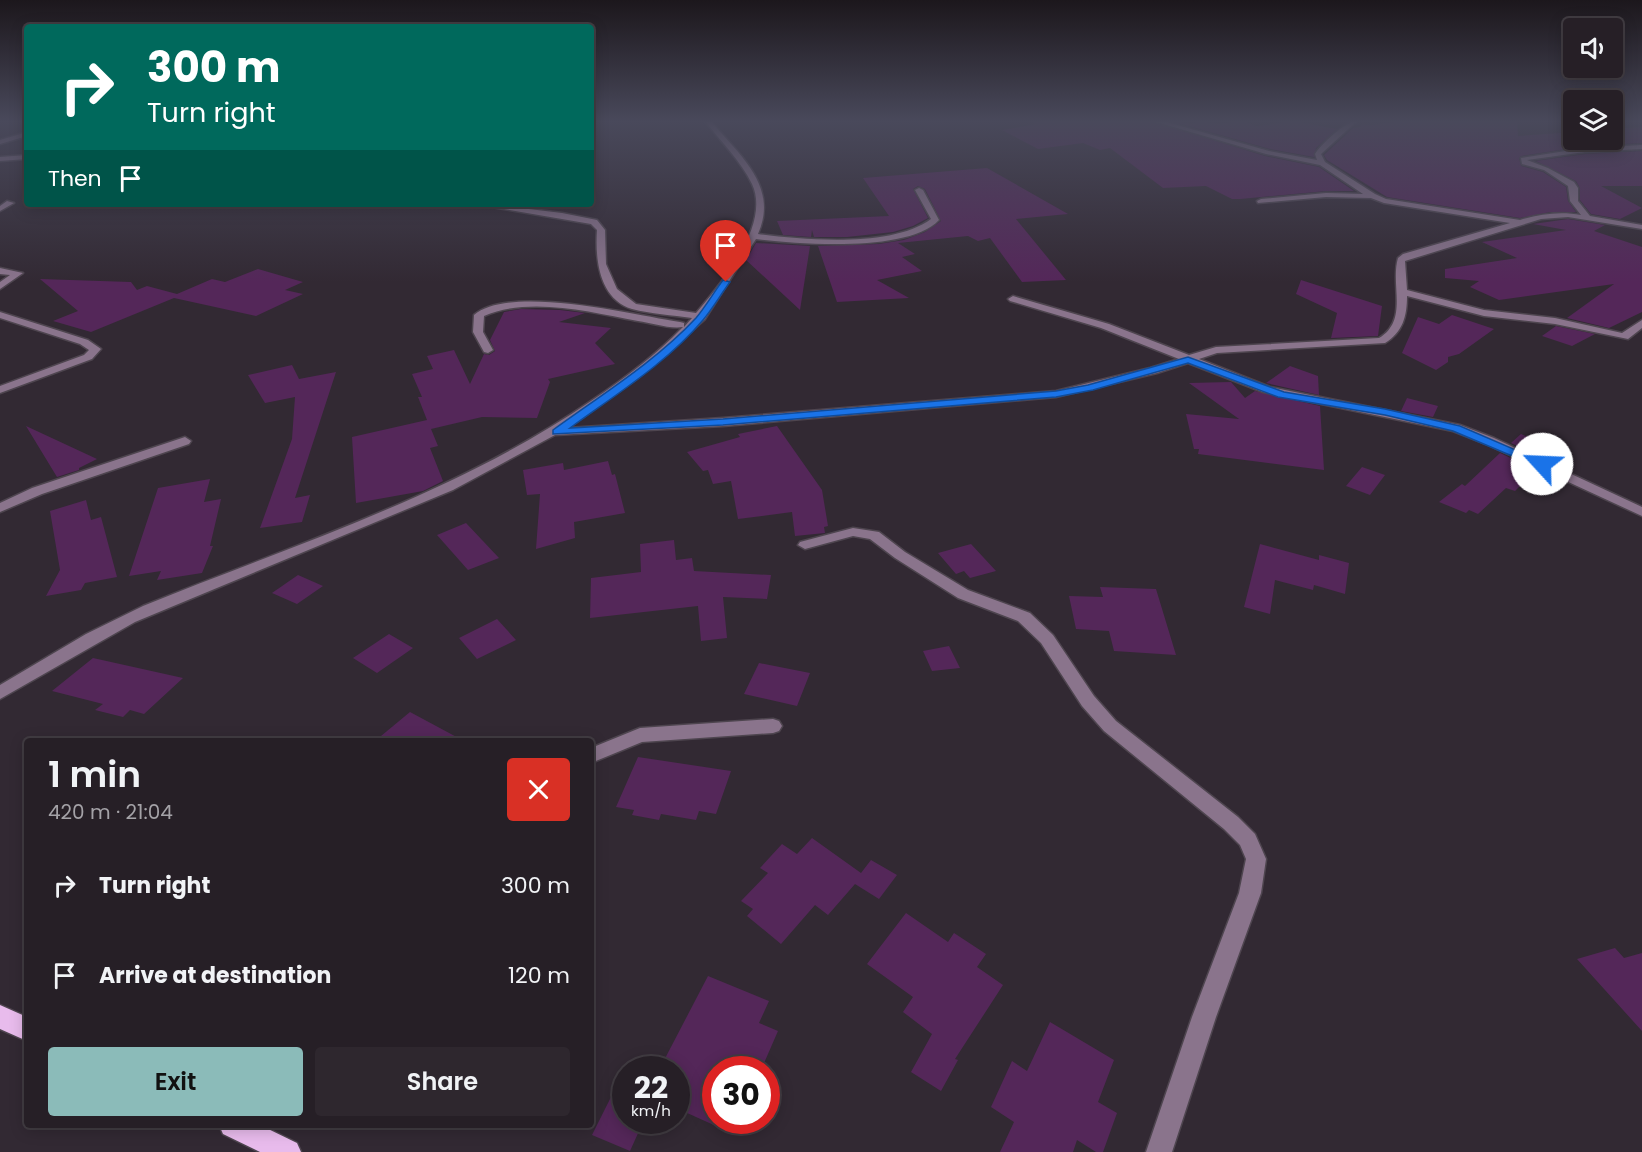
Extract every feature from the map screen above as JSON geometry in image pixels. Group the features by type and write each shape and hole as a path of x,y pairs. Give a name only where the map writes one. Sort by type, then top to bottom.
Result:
{"main road":[{"path":"0,1017 24,1028"},
{"path":"242,1128 288,1152"}],"street":[{"path":"0,693 95,636 139,614 387,515 473,476 557,432 646,367 696,322 738,263 757,226 762,206 757,183 750,175"},
{"path":"1340,175 1372,196"},
{"path":"1556,175 1574,188 1574,201 1587,217"},
{"path":"752,236 830,244 882,238 927,227 935,220 919,190"},
{"path":"1261,201 1326,195 1372,196 1413,207 1520,223"},
{"path":"0,209 10,203"},
{"path":"496,207 562,215 594,222 601,230 598,257 607,285 624,302 696,322"},
{"path":"557,432 723,422 1056,394 1100,385 1216,350 1382,341 1393,335 1398,328 1403,292 1402,258 1549,216 1587,217 1642,227"},
{"path":"0,272 18,273 0,286"},
{"path":"1403,292 1484,313 1555,321 1624,337 1642,323"},
{"path":"1012,299 1105,326 1188,360 1282,394 1385,412 1456,428 1490,441 1642,512"},
{"path":"488,350 478,332 479,315 485,310 497,307 548,303 696,322"},
{"path":"0,315 84,342 96,349 88,357 0,390"},
{"path":"0,508 67,480 185,441"},
{"path":"805,545 853,532 874,535 900,555 963,594 1024,617 1047,639 1088,701 1110,726 1231,823 1248,840 1256,859 1250,893 1204,1017 1159,1152"},
{"path":"594,755 640,735 772,726"}],"building":[{"path":"903,175 999,175 1068,214 1016,219 1066,280 1022,282 990,238 978,241 968,236 898,243 915,254 902,257 922,271 877,280 909,298 837,302 818,246 879,244 904,240 925,232 941,221 925,189 918,186 913,189 928,218 913,226 893,232 847,237 814,237 812,230 811,237 783,235 777,221 889,216 863,178"},
{"path":"1145,175 1330,175 1354,191 1326,191 1232,199 1206,186 1163,188"},
{"path":"1351,175 1547,175 1566,187 1568,201 1576,212 1550,212 1520,218 1387,197"},
{"path":"1564,175 1642,175 1642,186 1601,186 1642,208 1620,219 1591,214 1580,200 1580,188 1576,181"},
{"path":"1568,219 1605,225 1594,231 1642,247 1642,312 1609,328 1567,318 1614,284 1499,300 1470,287 1479,281 1445,278 1445,269 1517,258 1482,242 1566,230 1533,224"},
{"path":"756,243 810,246 800,310 746,260"},
{"path":"258,269 303,282 285,290 303,294 256,316 174,298 91,332 53,321 78,311 40,279 131,282 137,290 147,286 177,294 212,279 225,282"},
{"path":"1301,280 1382,306 1378,336 1331,338 1337,313 1296,294"},
{"path":"521,309 585,313 559,322 611,328 595,343 615,364 548,379 550,382 537,418 482,417 431,429 438,446 430,448 443,481 423,491 356,503 352,437 427,420 418,397 422,397 412,374 433,369 427,356 454,350 470,384 484,354 489,355 495,351 490,340 504,312"},
{"path":"1452,315 1494,329 1459,354 1448,357 1448,362 1436,370 1402,353 1418,317 1439,324"},
{"path":"1556,326 1595,334 1572,346 1542,336"},
{"path":"292,365 299,379 336,372 295,498 310,495 302,522 260,528 292,439 295,397 265,403 248,375"},
{"path":"1290,366 1318,376 1319,395 1266,383"},
{"path":"1231,382 1245,398 1255,391 1320,406 1324,470 1198,454 1199,449 1194,449 1186,414 1239,419 1189,383"},
{"path":"1407,398 1438,406 1433,417 1401,411"},
{"path":"26,426 97,459 79,470 57,477"},
{"path":"777,426 822,490 828,526 824,527 825,533 795,536 792,512 738,519 731,481 713,484 708,470 703,471 687,452 740,437 738,434"},
{"path":"1521,434 1556,450 1546,460 1511,443"},
{"path":"1500,453 1536,470 1515,491 1506,488 1478,514 1469,510 1466,513 1439,502 1462,484 1465,486"},
{"path":"608,461 612,475 615,474 625,513 574,522 575,538 536,549 540,494 527,495 523,470 563,463 564,470"},
{"path":"1362,467 1385,475 1370,495 1346,486"},
{"path":"210,479 204,502 221,499 210,546 213,546 202,573 157,580 161,571 129,576 158,488"},
{"path":"86,500 91,520 101,517 117,577 85,583 81,590 46,596 60,570 50,511"},
{"path":"466,523 499,558 468,570 437,535"},
{"path":"674,540 676,560 692,558 694,571 771,575 767,599 723,597 727,638 701,641 698,606 590,618 591,578 641,572 640,544"},
{"path":"971,544 996,571 970,578 964,571 956,574 938,553"},
{"path":"1260,544 1319,560 1319,555 1349,563 1345,594 1314,585 1313,590 1275,580 1270,614 1244,607"},
{"path":"298,575 323,586 297,604 272,593"},
{"path":"1100,587 1156,589 1176,655 1114,651 1109,631 1076,629 1069,596 1103,597"},
{"path":"497,619 516,640 477,659 459,638"},
{"path":"389,634 413,648 377,673 353,658"},
{"path":"949,646 960,668 932,671 923,651"},
{"path":"93,658 183,678 144,714 130,710 123,717 95,710 103,704 52,691"},
{"path":"759,663 810,673 797,706 744,694"},
{"path":"410,712 458,738 379,738"},
{"path":"638,757 731,771 716,814 699,811 696,820 661,814 659,820 632,815 634,810 616,807"},
{"path":"812,838 861,873 871,860 897,875 879,899 855,884 828,915 815,905 781,944 747,916 753,909 741,901 768,873 760,868 782,844 797,854"},
{"path":"906,913 948,942 954,933 986,954 977,967 1003,985 955,1059 958,1060 941,1091 911,1072 932,1034 903,1012 913,997 867,964"},
{"path":"1615,948 1624,958 1642,953 1642,1031 1577,959"},
{"path":"708,976 769,1001 759,1023 778,1031 767,1056 702,1056 702,1120 690,1114 690,1056 666,1056"},
{"path":"1050,1022 1114,1060 1098,1102 1117,1113 1103,1152 1096,1152 1077,1140 1073,1152 1000,1152 1014,1122 991,1107 1012,1061 1027,1071"},
{"path":"612,1095 612,1134 638,1134 630,1151 592,1135"}],"route":[{"path":"726,282 714,301 684,335 646,367 557,432 723,422 1056,394 1089,388 1188,360 1282,394 1416,418 1456,428 1542,464"}]}
